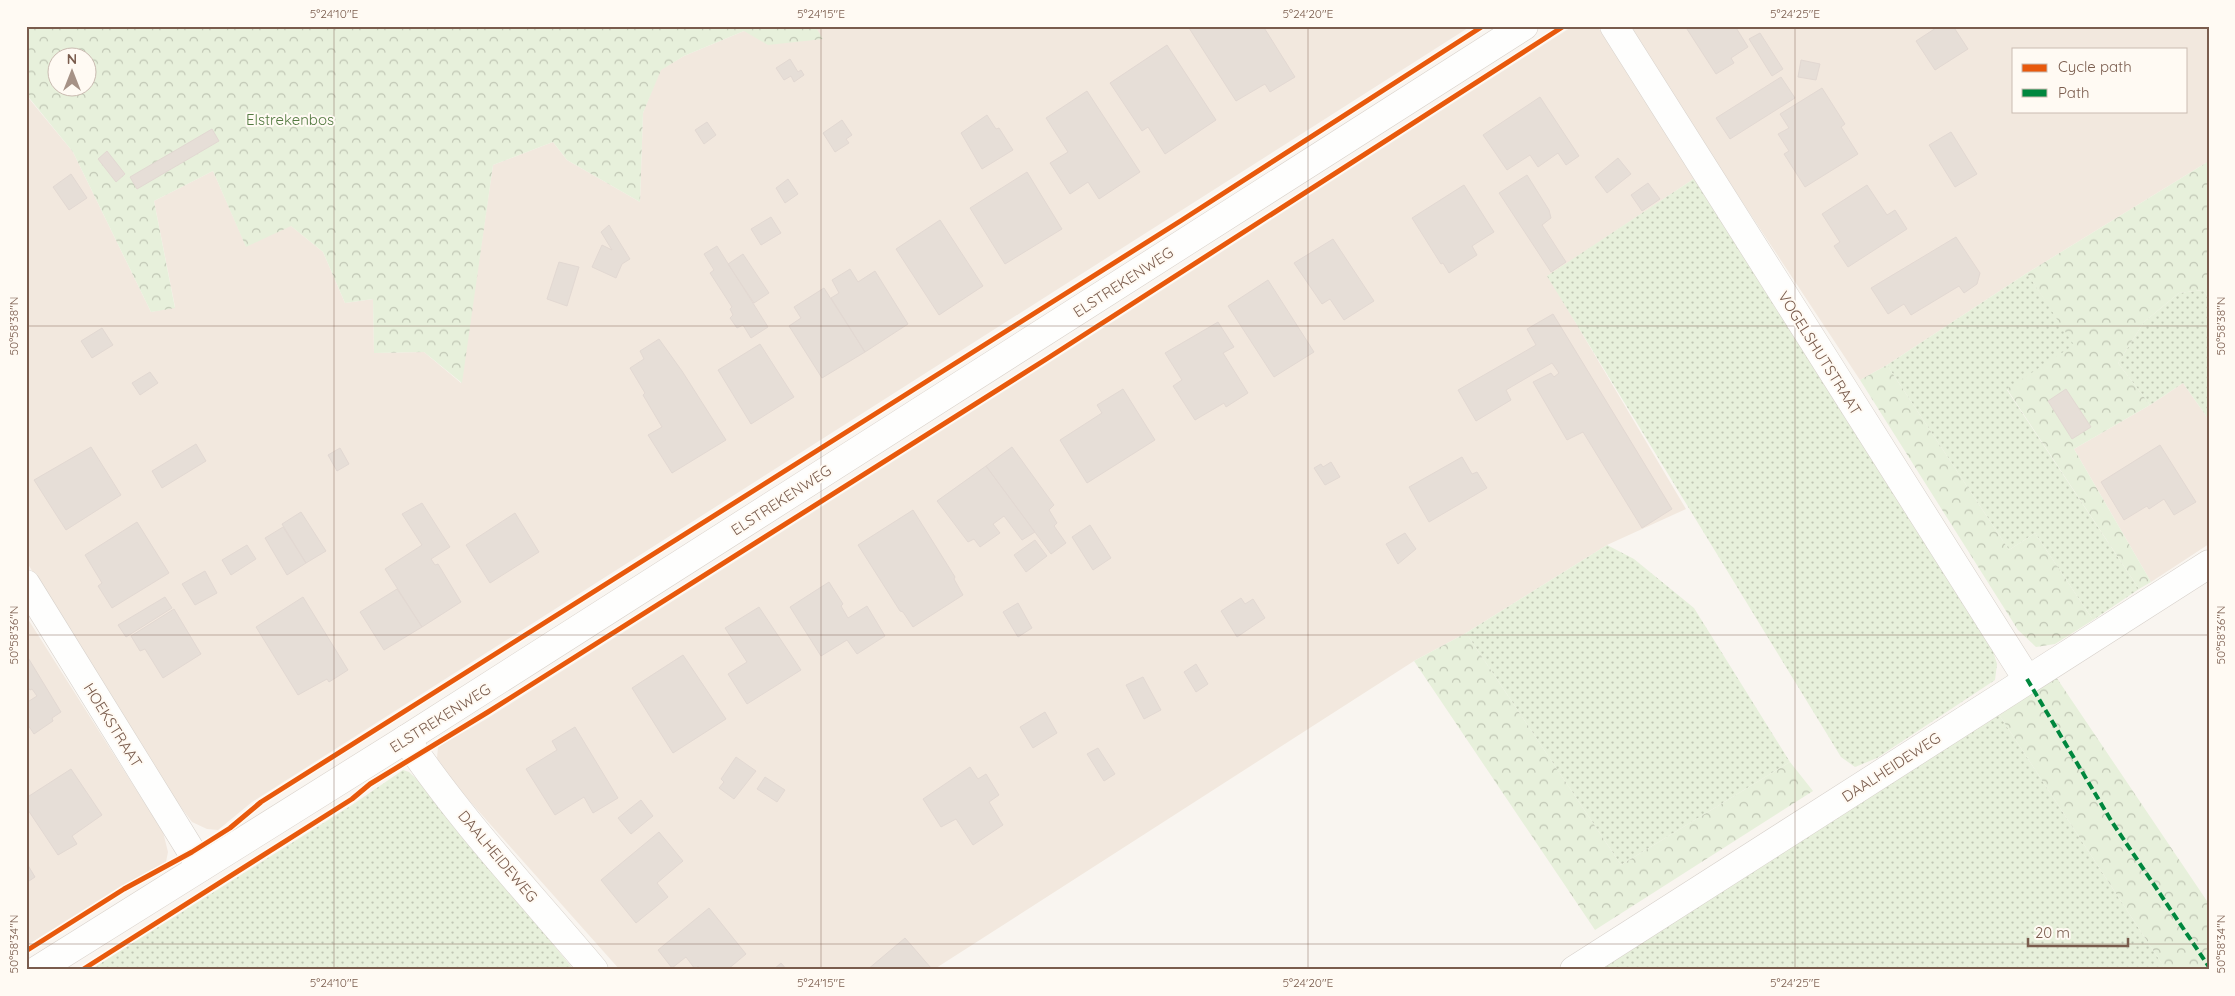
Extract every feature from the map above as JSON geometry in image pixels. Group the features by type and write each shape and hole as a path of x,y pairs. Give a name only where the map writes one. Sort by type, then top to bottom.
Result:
{"street":[{"name":"ELSTREKENWEG","path":"37,970 406,739 1524,26"},
{"name":"VOGELSHUTSTRAAT","path":"1614,26 2027,679"},
{"name":"DAALHEIDEWEG","path":"1574,970 2209,564"},
{"name":"HOEKSTRAAT","path":"26,584 201,866"},
{"name":"DAALHEIDEWEG","path":"406,739 421,762 464,815 594,970"}],"shaded area":[{"path":"815,26 1471,26 252,802 218,830 207,829 192,822 171,794 26,561 26,95 73,152 151,312 175,307 154,201 213,171 246,246 290,225 323,252 345,303 373,299 374,353 424,352 461,383 493,165 553,142 567,160 640,202 643,113 660,70 684,56 744,31 822,39"},
{"path":"1573,26 1596,26 1602,32 1695,178 1548,276 1686,509 1607,545 1466,633 1414,661 933,970 620,970 442,770 437,758 438,747 488,718 1066,352"},
{"path":"1626,26 2209,26 2209,161 2027,273 1887,365 1860,380"},
{"path":"2183,383 2209,420 2209,544 2151,582 2074,449 2150,405"},
{"path":"26,616 163,832 168,852 166,862 121,887 26,946"}],"green space":[{"name":"Elstrekenbos","path":"26,26 815,26 823,39 768,45 744,31 684,56 661,70 643,113 640,202 567,160 553,142 493,165 462,383 424,352 374,353 373,299 345,303 323,252 291,226 246,247 213,171 154,201 175,308 151,312 73,152 26,94"},
{"path":"2209,161 2209,298 2203,290 2179,293 2144,322 2118,363 2150,405 2074,449 2151,582 2139,589 2007,389 2074,345 2027,273"},
{"path":"1695,178 1992,647 1997,664 1995,680 1877,758 1855,767 1841,757 1547,276"},
{"path":"2027,273 2075,345 2007,390 2139,589 2093,620 2035,533 2009,550 1887,365"},
{"path":"2203,290 2209,298 2209,420 2183,383 2150,405 2118,363 2144,322 2179,293"},
{"path":"1887,365 2009,550 2035,533 2093,620 2055,644 2036,647 2018,630 1860,380"},
{"path":"1607,545 1634,559 1694,608 1790,762 1621,865 1466,633"},
{"path":"1466,633 1621,865 1790,762 1813,791 1595,930 1414,661"},
{"path":"2056,677 2209,904 2209,970 2166,970 1998,713"},
{"path":"1998,713 2166,970 1596,970"},
{"path":"403,770 409,772 423,785 574,970 90,970 352,805"}],"building":[{"path":"1191,26 1263,26 1295,77 1270,92 1265,84 1236,101 1189,28"},
{"path":"1685,26 1735,26 1748,47 1731,58 1734,63 1716,74"},
{"path":"1939,26 1953,26 1968,49 1935,70 1916,41"},
{"path":"1760,33 1783,69 1772,76 1749,39"},
{"path":"1167,45 1216,120 1165,154 1148,127 1142,131 1110,83"},
{"path":"790,59 798,72 801,70 804,75 794,82 791,76 784,80 776,68"},
{"path":"1801,60 1820,64 1816,80 1798,77"},
{"path":"1781,77 1795,98 1730,139 1716,118"},
{"path":"1822,88 1845,124 1841,127 1858,154 1805,187 1784,154 1789,151 1778,134 1789,128 1780,114"},
{"path":"1087,91 1140,172 1099,199 1088,182 1070,194 1050,163 1068,152 1046,118"},
{"path":"1540,97 1579,156 1566,165 1558,153 1538,167 1530,155 1507,170 1483,135"},
{"path":"987,115 996,129 999,128 1013,150 982,169 961,133"},
{"path":"842,120 852,135 846,139 849,143 835,152 823,133"},
{"path":"707,122 716,135 704,144 695,130"},
{"path":"212,129 219,141 137,189 130,177"},
{"path":"1951,132 1977,174 1955,187 1929,145"},
{"path":"107,151 125,174 116,182 98,159"},
{"path":"1618,158 1631,174 1607,193 1595,177"},
{"path":"1027,172 1062,229 1005,264 970,208"},
{"path":"71,174 87,198 69,210 53,187"},
{"path":"1527,175 1549,210 1551,218 1542,225 1566,262 1551,272 1499,193"},
{"path":"788,179 798,194 785,203 776,188"},
{"path":"1648,183 1660,199 1642,211 1631,195"},
{"path":"1464,185 1494,232 1472,246 1477,255 1449,273 1443,263 1441,264 1412,218"},
{"path":"1867,185 1887,215 1895,210 1907,229 1848,267 1834,246 1840,242 1822,214"},
{"path":"771,217 781,233 761,245 751,229"},
{"path":"940,220 983,286 939,315 896,249"},
{"path":"609,225 630,259 622,264 616,278 592,267 602,245 612,250 601,232"},
{"path":"1956,237 1980,273 1977,284 1964,293 1959,286 1911,315 1904,304 1888,314 1871,288"},
{"path":"1333,239 1374,301 1344,320 1330,299 1322,304 1294,263"},
{"path":"717,246 768,327 751,338 743,325 737,328 730,318 733,315 730,309 732,307 710,273 714,270 704,254"},
{"path":"743,254 769,293 754,303 728,264"},
{"path":"559,262 579,267 567,306 547,299"},
{"path":"850,269 858,282 875,271 908,324 865,352 831,298 839,293 832,280"},
{"path":"1268,280 1314,352 1274,377 1228,306"},
{"path":"824,288 865,352 822,378 789,326 801,318 794,307"},
{"path":"1553,314 1672,509 1642,528 1583,432 1567,440 1533,382 1551,373 1554,377 1559,373 1552,363 1506,390 1511,400 1476,421 1458,390 1536,345 1527,329"},
{"path":"1218,322 1234,347 1223,353 1248,393 1226,407 1224,403 1195,420 1173,386 1182,380 1165,353"},
{"path":"102,328 113,345 92,358 81,341"},
{"path":"659,339 726,440 672,473 648,435 662,427 630,368 644,359 640,351"},
{"path":"760,344 794,397 751,424 718,370"},
{"path":"150,372 158,383 140,395 132,383"},
{"path":"1123,389 1155,440 1087,483 1060,440 1102,413 1097,405"},
{"path":"2066,389 2091,427 2072,439 2048,401"},
{"path":"196,444 206,461 162,488 152,471"},
{"path":"2160,445 2196,502 2174,515 2164,499 2149,509 2147,506 2124,520 2101,482"},
{"path":"91,447 121,495 66,530 34,480"},
{"path":"1012,447 1054,505 1049,510 1057,523 1054,526 1066,543 1051,554 986,466"},
{"path":"340,448 349,464 337,471 328,455"},
{"path":"1462,457 1472,474 1477,472 1487,488 1429,522 1409,487"},
{"path":"1331,462 1340,477 1325,485 1314,468 1321,464 1323,467"},
{"path":"986,466 1035,532 1022,540 1004,516 993,524 1000,533 980,547 974,539 968,542 937,501"},
{"path":"422,503 450,547 431,559 435,565 438,564 461,602 422,627 385,569 422,545 402,514"},
{"path":"913,510 955,577 954,579 963,595 913,627 903,612 900,611 858,545"},
{"path":"301,512 326,551 306,563 282,524"},
{"path":"515,513 539,552 490,583 466,545"},
{"path":"137,522 169,573 112,608 98,586 102,583 85,555"},
{"path":"1090,525 1111,558 1093,570 1072,537"},
{"path":"283,527 306,563 287,575 265,538"},
{"path":"1405,533 1416,549 1398,564 1386,544"},
{"path":"1035,540 1047,556 1026,572 1014,555"},
{"path":"247,545 256,559 231,575 222,560"},
{"path":"205,571 217,593 195,605 182,584"},
{"path":"829,582 843,604 841,606 848,618 867,606 885,636 857,654 847,640 821,656 790,607"},
{"path":"397,589 422,627 384,650 360,612"},
{"path":"165,597 172,608 126,637 118,625"},
{"path":"303,597 348,670 329,682 327,679 298,695 256,627"},
{"path":"1241,598 1245,604 1253,599 1265,618 1237,637 1221,611"},
{"path":"1018,603 1032,628 1018,637 1003,612"},
{"path":"759,607 801,670 747,704 728,674 747,662 725,628"},
{"path":"174,609 201,654 163,678 145,649 140,651 131,636"},
{"path":"683,655 726,719 673,753 632,688"},
{"path":"27,656 61,712 52,718 53,721 34,734 26,722 26,703 37,696 26,685"},
{"path":"1196,664 1208,684 1196,692 1184,672"},
{"path":"1143,677 1161,710 1144,719 1126,685"},
{"path":"1045,712 1057,733 1033,748 1020,727"},
{"path":"575,727 618,798 593,813 584,797 555,815 526,769 557,750 552,741"},
{"path":"1098,748 1115,774 1104,781 1087,754"},
{"path":"736,757 756,771 734,799 719,788 724,782 721,779"},
{"path":"970,767 978,779 986,774 999,795 989,802 1003,825 973,845 956,819 941,827 923,799"},
{"path":"71,769 102,815 72,836 77,844 58,855 26,807 26,798"},
{"path":"765,777 785,790 777,802 757,789"},
{"path":"641,800 653,816 631,834 618,818"},
{"path":"659,832 683,861 657,883 668,897 636,923 601,880"},
{"path":"26,862 35,877 26,883"},
{"path":"709,908 746,954 727,970 701,970 698,966 695,969 686,957 672,968 658,950"},
{"path":"905,938 931,968 927,970 867,970"},
{"path":"781,963 787,970 773,970"}],"marked path":[{"path":"2027,679 2112,822 2209,967"}],"cycle path":[{"path":"26,951 124,889 192,852 230,828 261,802 1182,220 1483,26"},
{"path":"82,970 352,799 370,784 488,712 1048,358 1564,26"}]}
